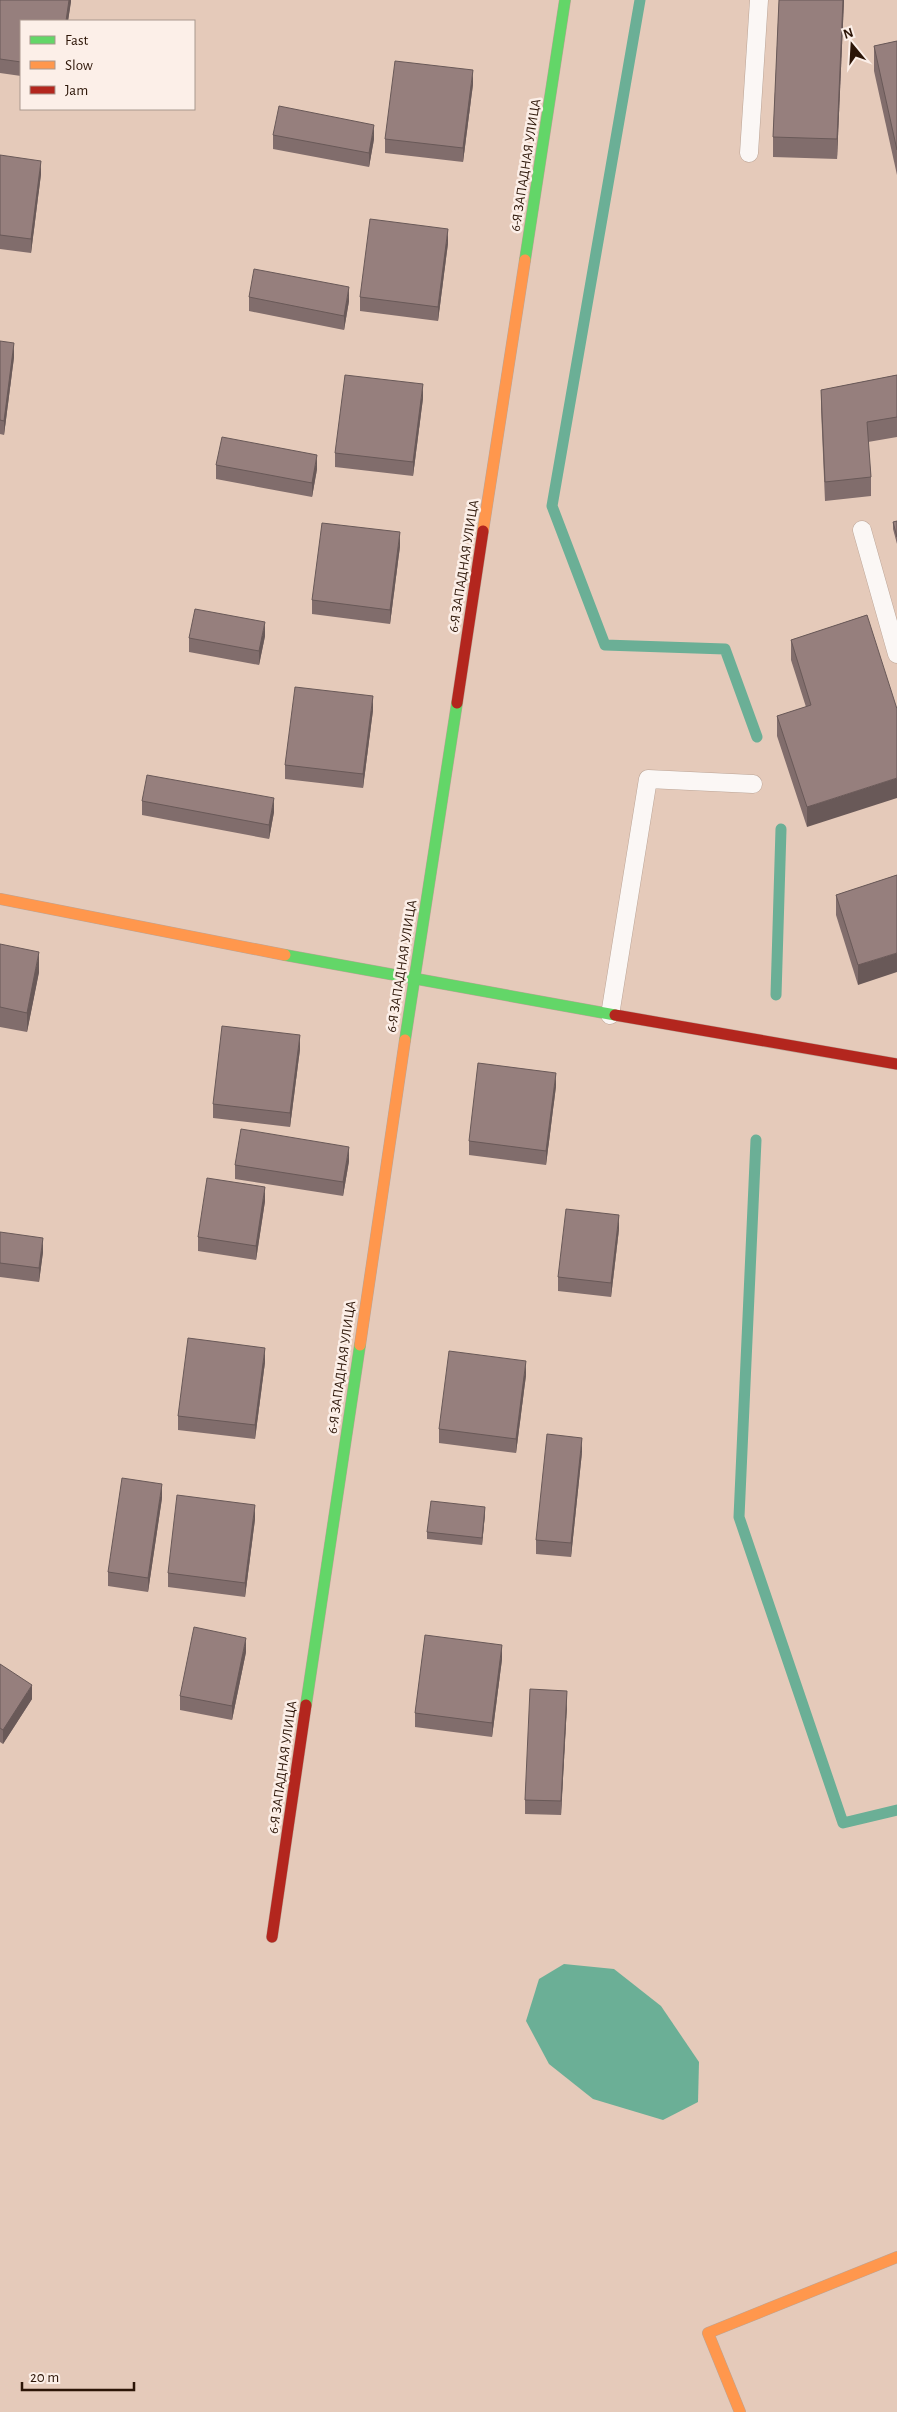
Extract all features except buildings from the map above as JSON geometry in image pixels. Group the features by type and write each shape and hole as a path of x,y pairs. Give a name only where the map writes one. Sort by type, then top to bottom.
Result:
{"street":[{"name":"6-Я ЗАПАДНАЯ УЛИЦА","path":"272,1937 414,980 565,0"},
{"path":"0,899 414,980 897,1064"},
{"path":"740,2412 708,2333 897,2257"}],"lane":[{"path":"748,153 758,0"},
{"path":"862,530 897,654"},
{"path":"610,1015 648,779 753,784"}],"shaded area":[{"path":"564,1964 614,1969 661,2006 699,2062 698,2102 663,2120 593,2099 549,2064 526,2021 539,1979"}],"waterway":[{"path":"640,0 552,506 605,645 725,649 757,737"},
{"path":"776,995 781,829"},
{"path":"756,1140 739,1517 843,1823 897,1810"}],"traffic: fast":[{"path":"525,260 565,0"},
{"path":"405,1040 457,703"},
{"path":"285,955 615,1015"},
{"path":"306,1705 360,1345"}],"traffic: slow":[{"path":"483,531 525,260"},
{"path":"0,899 285,955"},
{"path":"360,1345 405,1040"},
{"path":"740,2412 708,2333 897,2257"}],"traffic: jam":[{"path":"457,703 483,531"},
{"path":"615,1015 897,1064"},
{"path":"272,1937 306,1705"}]}
